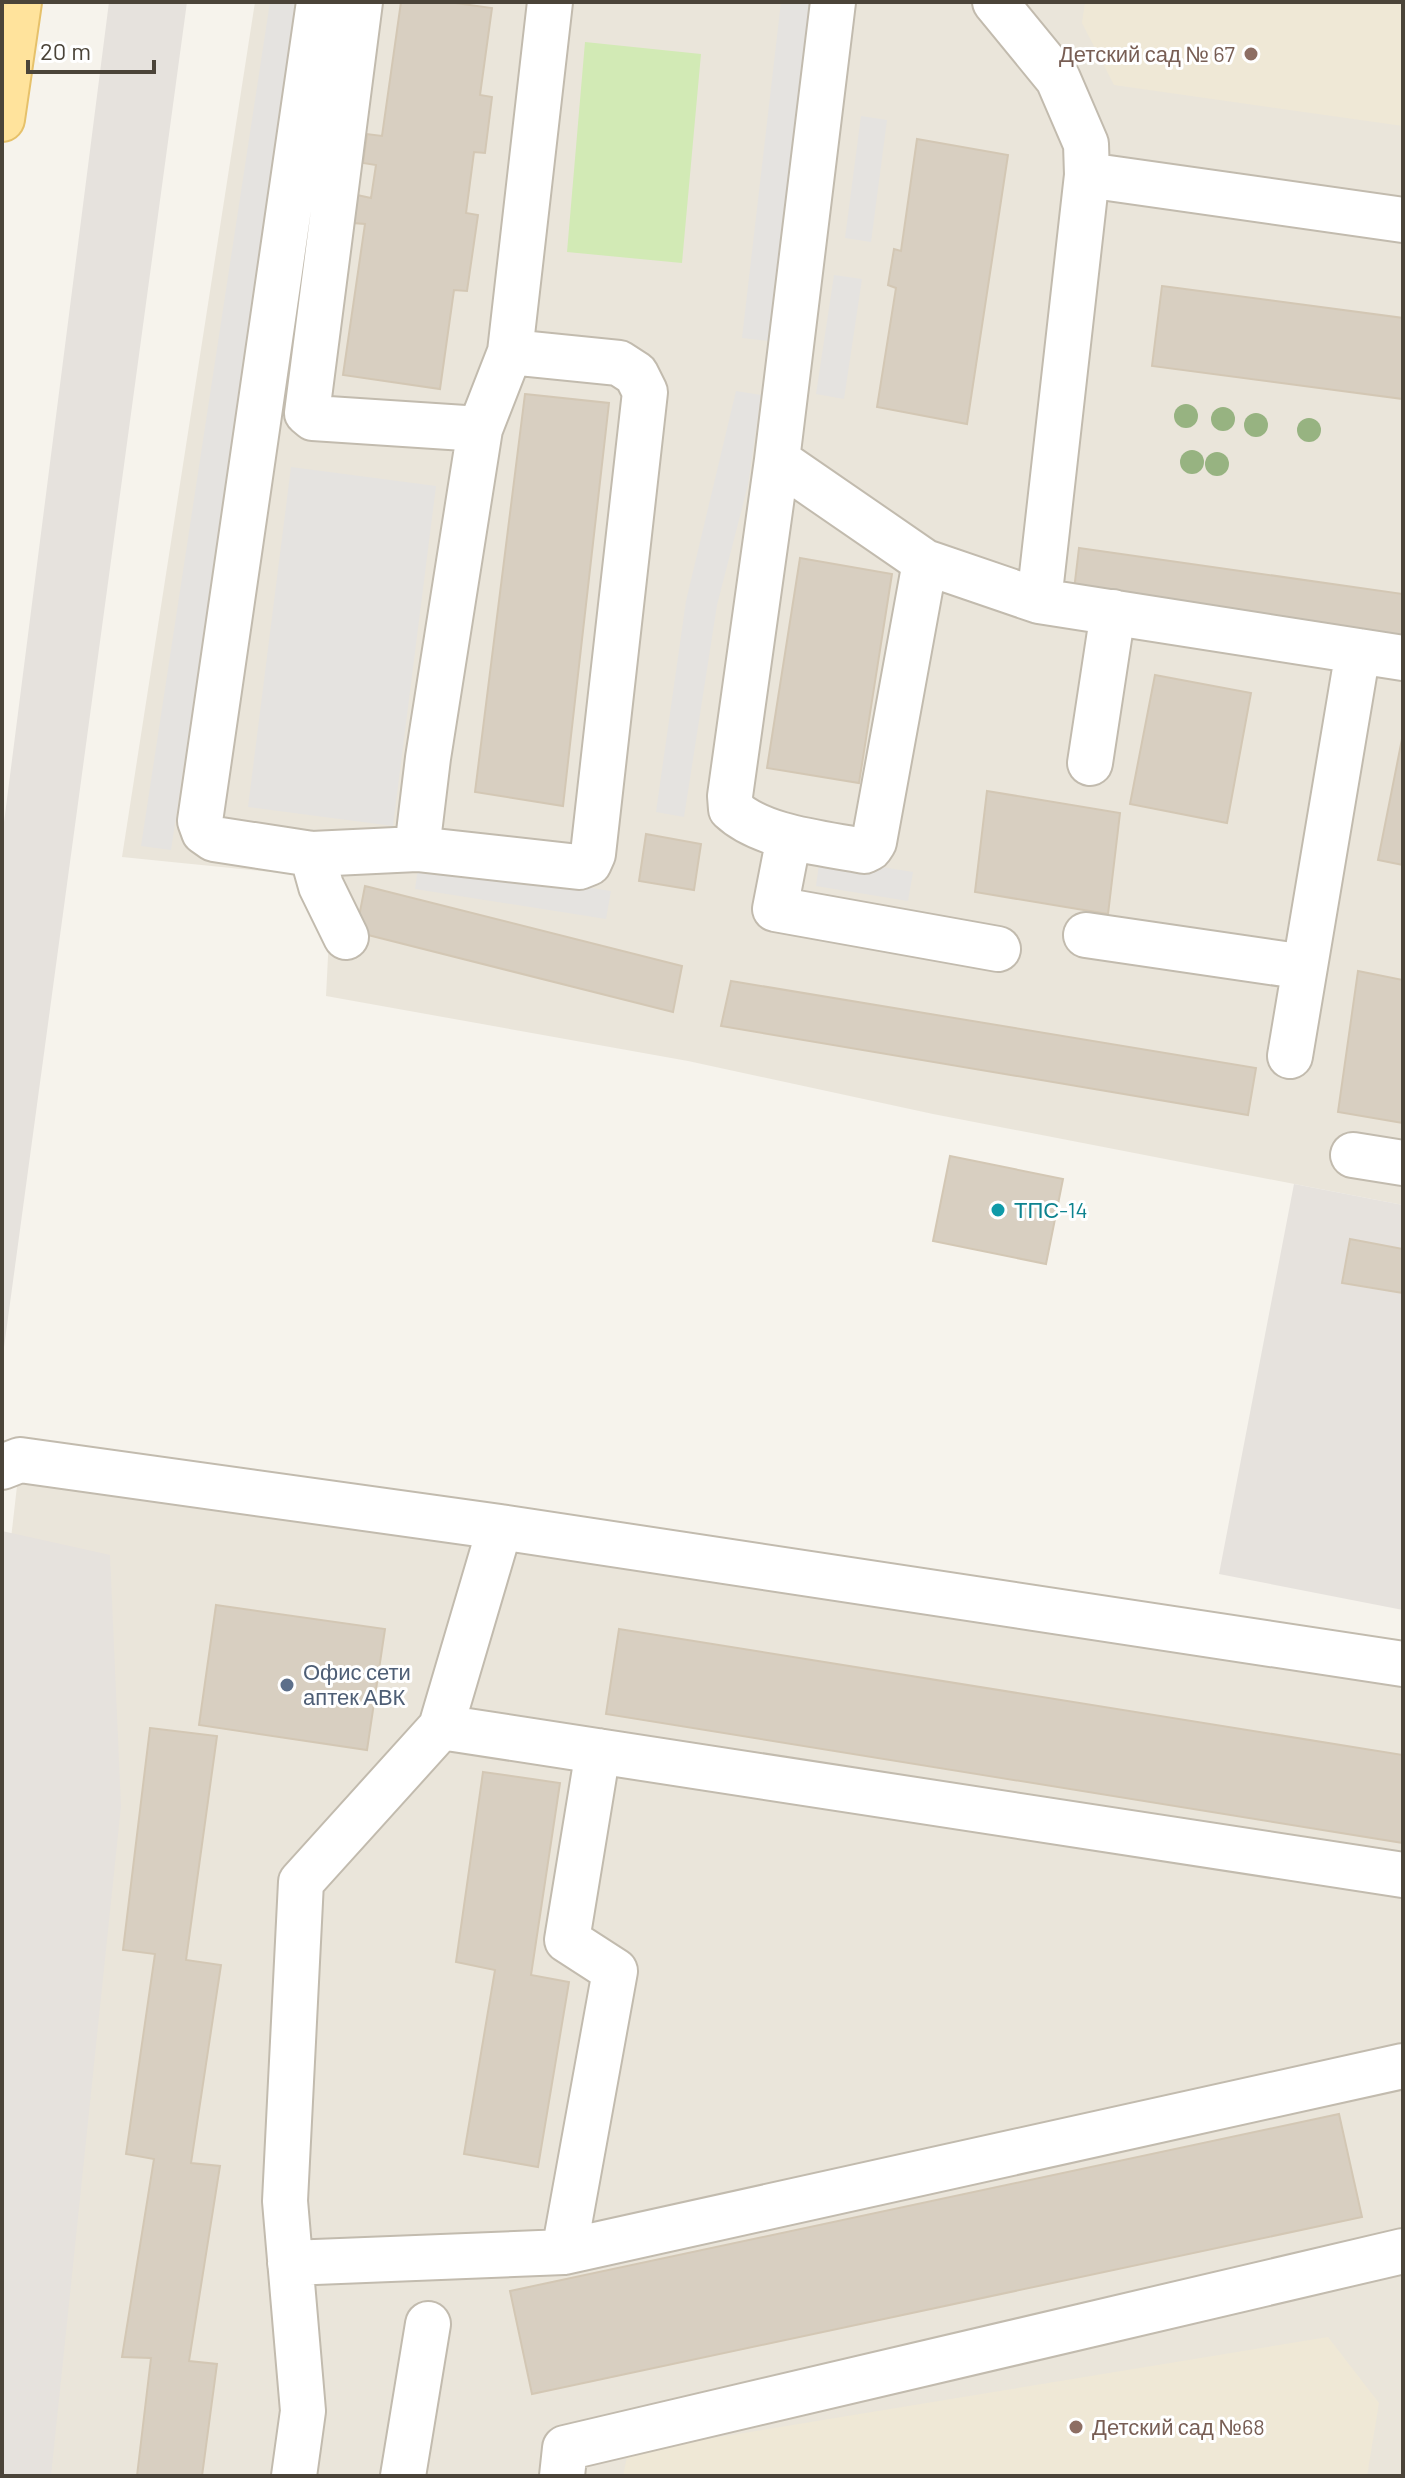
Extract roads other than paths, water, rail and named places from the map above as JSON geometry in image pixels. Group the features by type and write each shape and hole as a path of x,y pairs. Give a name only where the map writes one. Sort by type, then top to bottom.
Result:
{"main road":[{"path":"2,119 19,2"}],"street":[{"path":"319,2 200,821 204,832 214,839 312,854 417,849 579,867 589,863 593,854 645,392 636,374 619,363 510,352"},
{"path":"360,2 307,413 313,418 480,429"},
{"path":"417,849 428,758 480,429 510,352 550,2"},
{"path":"833,2 777,460 730,796 731,809 739,817 789,837 864,851 870,848 874,842 925,562"},
{"path":"995,2 1058,79 1086,144 1087,175 1039,601"},
{"path":"1087,175 1403,220"},
{"path":"777,460 925,562 1039,601 1403,658"},
{"path":"1090,763 1113,612"},
{"path":"1290,1056 1358,651"},
{"path":"789,837 775,909 998,949"},
{"path":"312,854 321,886 346,937"},
{"path":"1086,935 1305,967"},
{"path":"1353,1155 1403,1163"},
{"path":"11,1463 500,1527 1403,1664"},
{"path":"294,2476 303,2411 285,2201 301,1882 441,1727 500,1527"},
{"path":"441,1727 1403,1875"},
{"path":"564,2252 615,1971 567,1940 598,1751"},
{"path":"290,2263 564,2252 1403,2066"},
{"path":"562,2476 565,2448 1403,2251"},
{"path":"403,2476 428,2324"}],"place":[{"name":"Детский сад № 67","path":"1251,54"},
{"name":"ТПС-14","path":"998,1210"},
{"name":"Офис сети аптек АВК","path":"287,1685"},
{"name":"Детский сад №68","path":"1076,2427"}]}
